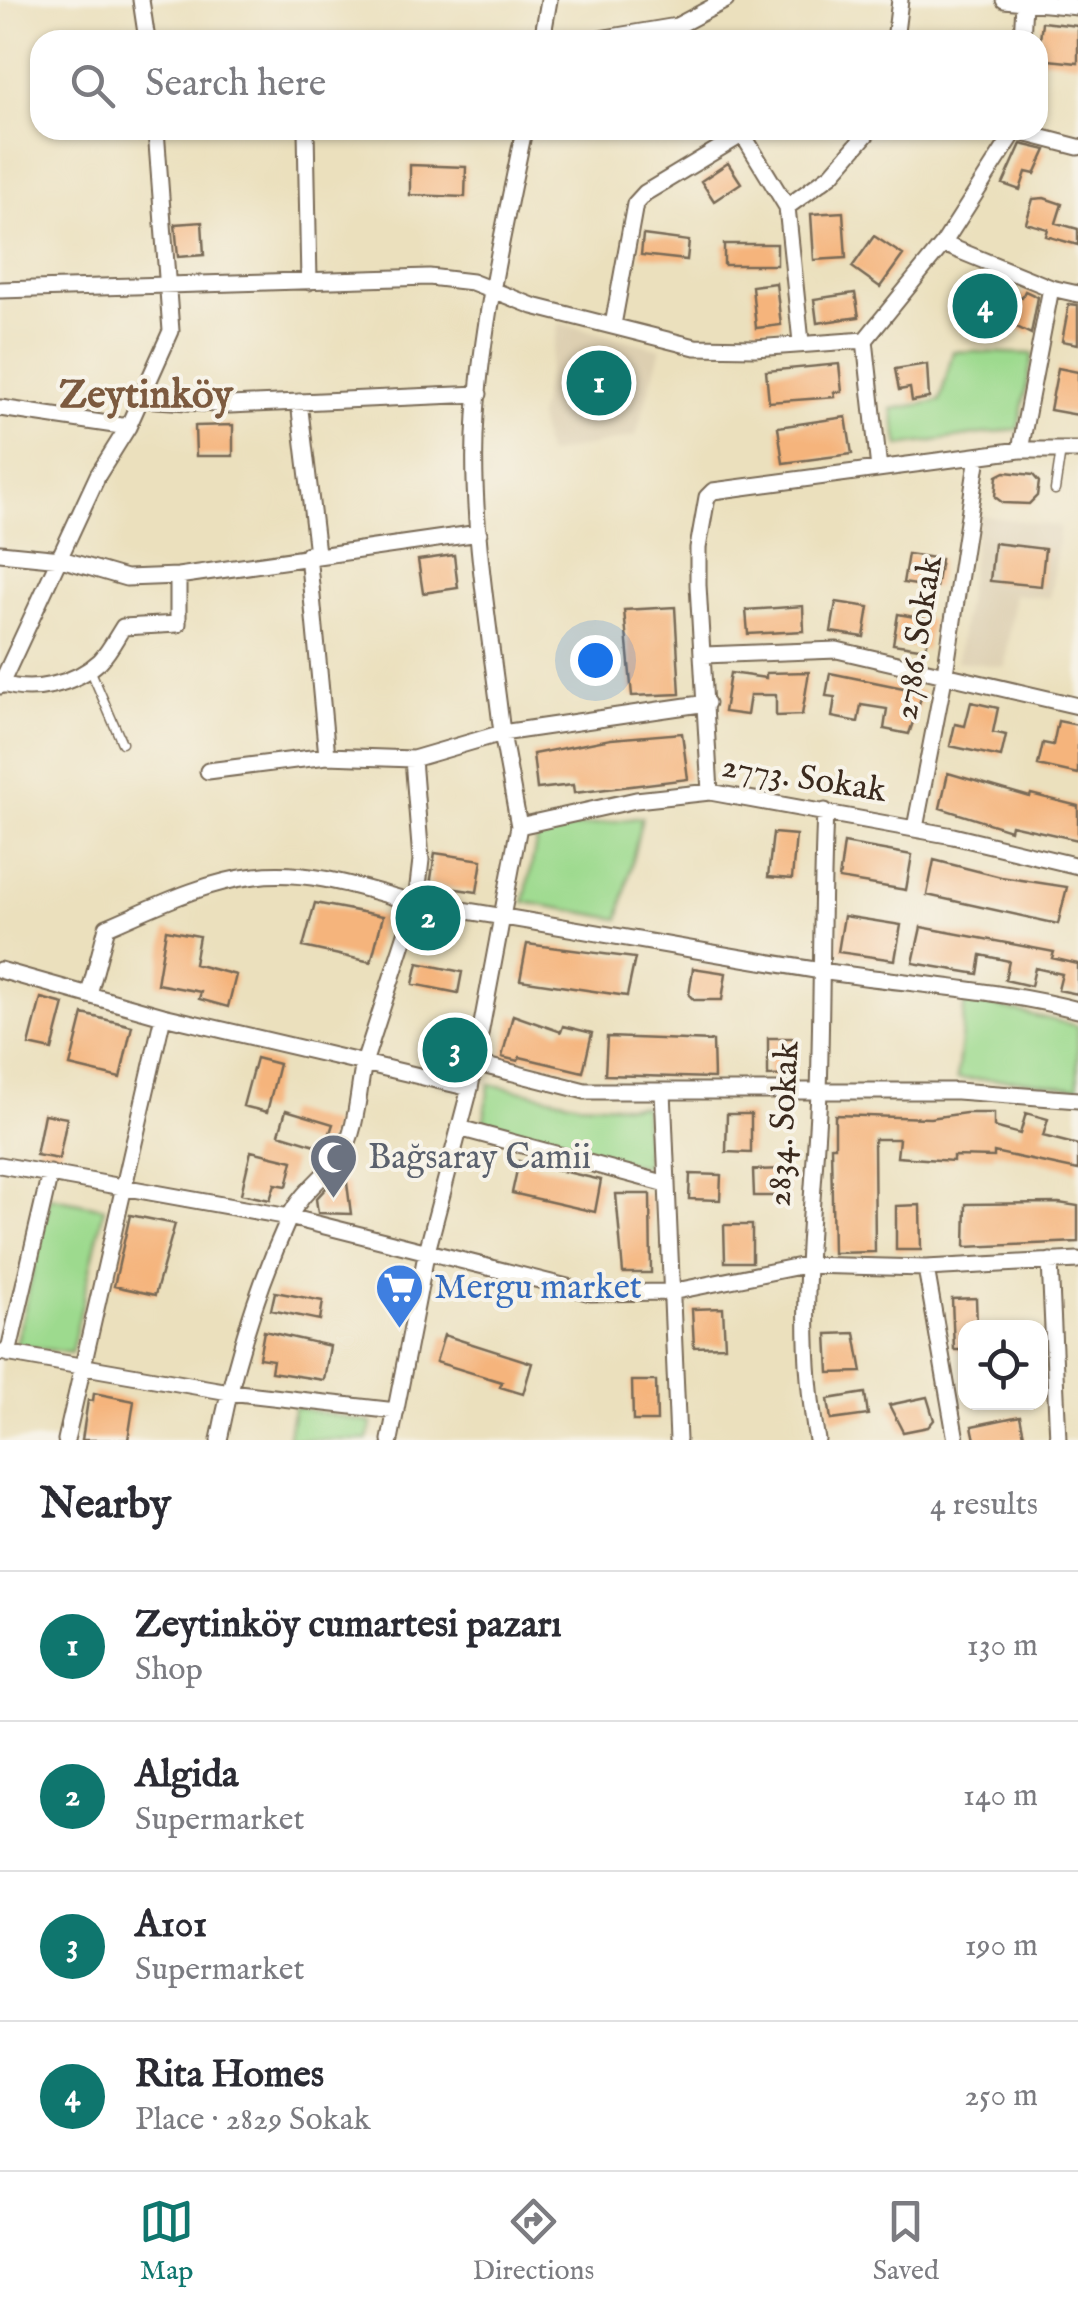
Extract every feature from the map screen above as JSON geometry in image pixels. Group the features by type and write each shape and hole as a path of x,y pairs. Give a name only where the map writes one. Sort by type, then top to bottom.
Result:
{"street":[{"path":"141,0 146,30"},
{"path":"544,30 549,0"},
{"path":"685,30 726,0"},
{"path":"896,30 900,0"},
{"path":"1004,0 1078,8"},
{"path":"1023,30 1024,3"},
{"path":"1048,139 1078,146"},
{"path":"157,140 171,331 128,427 98,475 62,560 5,663 1,684 34,690 65,680 99,661 123,628 178,624 178,576"},
{"path":"306,140 309,282"},
{"path":"390,1440 426,1254 470,1088 520,826 502,734 478,533 478,394 492,290 522,140"},
{"path":"613,325 634,204 729,140"},
{"path":"747,140 787,207 801,342"},
{"path":"787,207 832,174 861,140"},
{"path":"879,469 865,340 943,244 1010,140"},
{"path":"943,244 1051,288 1078,294"},
{"path":"0,290 429,278 472,282 533,306 695,346 754,348 865,340"},
{"path":"1020,450 1051,288"},
{"path":"142,399 186,405 478,394"},
{"path":"299,402 327,756"},
{"path":"0,408 128,427"},
{"path":"710,792 698,548 707,496 713,491 1020,450 1070,450"},
{"name":"2786. Sokak","path":"915,828 945,673 978,456"},
{"path":"0,553 62,560 126,578 178,576 478,533"},
{"path":"704,655 838,650 1078,706"},
{"path":"208,771 327,756 413,759 502,734 707,703"},
{"path":"219,1440 228,1392 289,1217 303,1191 324,1176 346,1149 364,1063 416,903 421,860 413,759"},
{"name":"2773. Sokak","path":"520,826 636,800 710,792 915,828 1078,866"},
{"name":"2834. Sokak","path":"817,1440 806,1384 805,1265 819,1092 825,811"},
{"path":"90,994 106,926 210,886 254,876 287,874 346,883 416,903 819,970 1014,994 1078,1010"},
{"path":"0,970 163,1016 470,1088"},
{"path":"66,1440 163,1016"},
{"path":"474,1063 585,1090 957,1091 1078,1100"},
{"path":"663,1091 678,1440"},
{"path":"459,1128 666,1184"},
{"path":"0,1165 289,1217 591,1293 671,1292 805,1265 926,1268 1078,1260"},
{"path":"50,1173 4,1353 228,1392 396,1411"},
{"path":"1050,1261 1058,1440"},
{"path":"926,1268 956,1440"}],"lane":[{"path":"1055,490 1070,450"},
{"path":"89,666 122,743"}],"shaded area":[{"path":"559,323 661,349 636,436 546,455 538,417"},
{"path":"979,515 1060,527 1050,598 1014,594 1005,667 957,661"}],"green space":[{"path":"953,351 1033,354 1018,429 899,446 892,409 940,401"},
{"path":"642,817 619,919 524,902 538,833"},
{"path":"965,999 1078,1026 1078,1088 1018,1080 957,1079"},
{"path":"489,1084 579,1103 644,1106 646,1167 483,1126"},
{"path":"50,1197 104,1208 71,1353 16,1345"},
{"path":"294,1407 372,1423 368,1440 288,1440"}],"building":[{"path":"1042,22 1078,26 1078,63 1048,60 1048,30 1041,30"},
{"path":"1021,144 1046,150 1035,174 1026,172 1020,190 1003,184"},
{"path":"728,163 741,183 714,201 701,181"},
{"path":"410,165 466,167 465,197 410,195"},
{"path":"1033,199 1062,204 1056,223 1078,229 1078,245 1046,236 1048,229 1026,223"},
{"path":"843,212 846,258 814,260 811,214"},
{"path":"202,222 204,255 178,257 175,224"},
{"path":"643,235 689,241 687,260 641,255"},
{"path":"874,236 903,255 880,287 852,267"},
{"path":"724,244 777,244 777,265 724,265"},
{"path":"776,283 781,325 756,328 752,286"},
{"path":"972,284 1022,297 1025,291 1038,297 1031,334 1000,319 998,328 963,319"},
{"path":"855,293 859,317 817,323 814,299"},
{"path":"1069,304 1078,305 1078,344 1062,341"},
{"path":"839,364 842,392 834,392 835,397 769,402 766,371"},
{"path":"927,364 929,398 912,401 910,388 899,390 895,369"},
{"path":"1058,368 1078,372 1078,415 1050,410"},
{"path":"846,417 852,454 783,463 778,427"},
{"path":"233,425 233,456 196,456 195,426"},
{"path":"1005,472 1033,475 1039,482 1037,496 1029,504 1003,503 995,497 997,476"},
{"path":"994,543 1045,549 1041,586 990,581"},
{"path":"908,554 941,559 936,588 903,583"},
{"path":"454,555 458,588 423,593 418,560"},
{"path":"836,602 869,607 864,637 831,632"},
{"path":"803,606 804,631 748,634 746,610"},
{"path":"675,607 680,694 632,696 624,610"},
{"path":"898,614 931,620 926,649 893,644"},
{"path":"809,672 802,715 776,716 776,695 750,695 747,715 724,712 730,673 766,678 766,673"},
{"path":"830,673 923,692 909,734 884,729 887,709 861,705 858,722 832,717 835,697 826,696"},
{"path":"971,702 998,708 993,732 1006,735 1001,757 950,746 955,724 965,726"},
{"path":"1058,721 1078,725 1078,774 1038,765 1043,743 1053,745"},
{"path":"682,733 688,779 574,793 573,785 537,789 533,754 611,739"},
{"path":"948,773 1030,797 1031,794 1078,806 1078,840 1011,825 1010,830 940,808"},
{"path":"773,833 796,835 792,879 768,877"},
{"path":"844,843 912,855 906,890 839,879"},
{"path":"435,853 482,860 477,892 430,885"},
{"path":"934,860 1001,877 1067,887 1058,924 927,895"},
{"path":"315,903 383,916 371,962 303,947"},
{"path":"844,916 901,925 895,960 838,952"},
{"path":"921,927 1054,952 1052,958 1078,964 1078,994 1058,990 1062,974 1035,968 1031,986 1005,980 1009,961 981,955 978,974 913,963"},
{"path":"166,930 199,936 194,964 236,975 228,1007 199,999 201,992 157,984"},
{"path":"527,944 635,958 627,996 520,980"},
{"path":"418,963 462,972 458,993 413,984"},
{"path":"693,968 726,973 722,1000 694,1000 689,995"},
{"path":"41,998 64,1004 52,1050 29,1045"},
{"path":"83,1014 132,1026 120,1078 70,1066"},
{"path":"513,1015 561,1032 563,1026 592,1033 583,1072 520,1057 518,1061 502,1057"},
{"path":"607,1037 713,1041 714,1078 605,1075"},
{"path":"768,1038 795,1038 795,1075 768,1076"},
{"path":"256,1058 279,1064 267,1112 243,1106"},
{"path":"286,1110 333,1124 325,1148 279,1134"},
{"path":"994,1113 994,1127 1020,1134 1026,1113 1048,1119 1043,1136 1078,1145 1078,1170 994,1152 994,1157 953,1156 953,1161 897,1157 899,1139 874,1139 875,1252 833,1253 831,1146 835,1146 835,1115 930,1118"},
{"path":"44,1114 67,1118 59,1159 36,1155"},
{"path":"727,1114 751,1114 751,1153 726,1152"},
{"path":"251,1151 293,1161 287,1186 275,1184 270,1200 241,1194"},
{"path":"519,1161 601,1180 595,1212 512,1193"},
{"path":"787,1169 788,1196 754,1196 753,1170"},
{"path":"690,1174 721,1175 720,1200 689,1199"},
{"name":"Bağsaray Camii","path":"347,1183 351,1214 318,1213 316,1199 328,1186"},
{"path":"616,1194 650,1194 651,1273 623,1273"},
{"path":"966,1204 1078,1206 1078,1242 965,1247"},
{"path":"920,1205 921,1250 896,1250 896,1206"},
{"path":"130,1215 175,1224 155,1295 114,1286"},
{"path":"724,1225 752,1225 752,1262 725,1262"},
{"path":"275,1292 323,1301 320,1320 271,1310"},
{"path":"976,1298 977,1320 958,1320 958,1350 954,1350 952,1299"},
{"path":"723,1308 725,1346 694,1347 692,1309"},
{"path":"264,1331 330,1346 324,1380 271,1372 273,1360 259,1358"},
{"path":"855,1333 862,1372 829,1373 827,1334"},
{"path":"444,1335 532,1363 523,1394 500,1387 502,1382 436,1362"},
{"path":"632,1381 656,1381 657,1421 633,1421"},
{"path":"94,1393 134,1401 128,1440 82,1440 88,1400 93,1401"},
{"path":"865,1393 868,1415 831,1420 828,1399"},
{"path":"927,1397 934,1420 928,1427 903,1432 889,1405"},
{"path":"1020,1416 1025,1440 975,1440 972,1426"}],"place":[{"name":"Rita Homes","path":"985,306"},
{"name":"Zeytinköy cumartesi pazarı","path":"599,383"},
{"name":"Algida","path":"428,918"},
{"name":"A101","path":"455,1050"},
{"name":"Bağsaray Camii","path":"333,1200"},
{"name":"Mergu market","path":"399,1330"}],"district":[{"name":"Zeytinköy","path":"146,396"}]}
